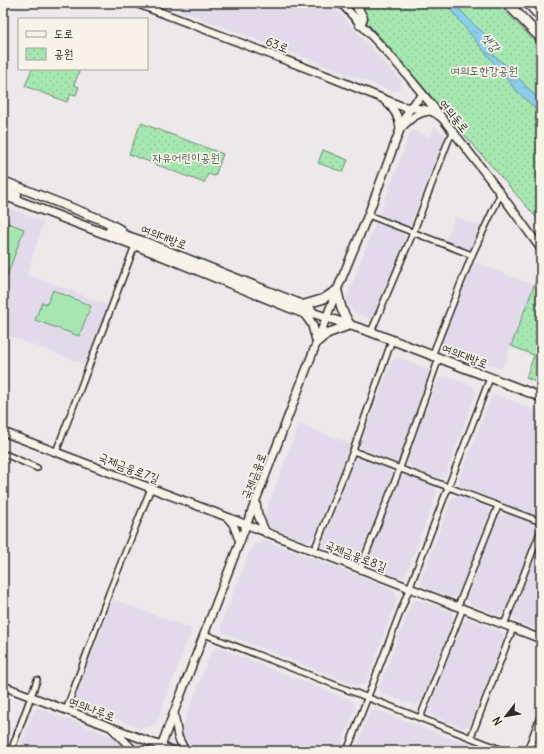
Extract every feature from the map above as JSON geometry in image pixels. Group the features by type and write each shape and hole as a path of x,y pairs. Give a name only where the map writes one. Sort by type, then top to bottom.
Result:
{"highway":[{"path":"502,3 519,15"},
{"path":"507,3 541,38"},
{"path":"528,3 541,17"}],"main road":[{"path":"355,3 363,18 360,24"},
{"path":"3,181 105,221 139,241"},
{"name":"여의대방로","path":"3,189 144,249 309,313 371,332 541,397"},
{"path":"3,195 107,232"},
{"path":"3,201 125,247 144,249"},
{"name":"여의대방로","path":"107,232 139,241 303,305 310,308 309,313"},
{"path":"303,305 323,299 336,290 342,310 350,325 328,333 316,342 309,313"}],"street":[{"name":"63로","path":"136,3 383,98 410,108 427,109 440,116"},
{"name":"여의동로","path":"341,3 406,74 454,133 501,193 541,249"},
{"name":"국제금융로","path":"160,749 256,502 336,290 368,215 400,130 410,108 423,95"},
{"path":"383,98 393,108 397,116 400,130"},
{"path":"400,130 410,119 421,113 428,111 440,116"},
{"path":"371,332 413,233 449,139 454,133"},
{"path":"360,569 400,468 435,357 472,255 501,193"},
{"path":"368,215 472,255"},
{"path":"56,452 134,248"},
{"path":"314,551 353,451 392,340"},
{"path":"347,751 490,378"},
{"name":"국제금융로7길","path":"3,432 247,525"},
{"path":"353,451 541,522"},
{"path":"7,455 37,468"},
{"path":"66,710 109,593 151,488"},
{"path":"256,502 258,515 266,533"},
{"path":"420,718 498,506"},
{"path":"226,517 233,524 240,542"},
{"name":"국제금융로8길","path":"247,525 541,639"},
{"path":"504,625 541,530"},
{"path":"471,737 513,628"},
{"path":"204,634 505,751"},
{"path":"11,751 37,680"},
{"name":"여의나루로","path":"3,686 112,728 160,749 174,751"},
{"path":"174,712 178,737 185,751"},
{"path":"528,751 541,717"},
{"path":"112,728 134,751"}],"shaded area":[{"path":"161,3 331,3 401,81 401,86 397,91 392,91"},
{"path":"434,127 436,127 445,137 410,225 407,227 381,217 380,213 411,130 430,137"},
{"path":"3,206 44,222 27,274 110,306 87,365 7,335 3,346"},
{"path":"455,217 480,226 471,248 467,250 447,241 446,239"},
{"path":"379,222 404,232 406,236 375,318 371,319 353,312 348,305 347,297 375,224"},
{"path":"472,261 534,285 502,369 443,347 441,343"},
{"path":"395,358 400,358 428,369 430,374 400,456 397,460 393,461 365,450 362,448 361,442 392,361"},
{"path":"447,376 473,386 476,393 446,473 442,477 436,478 412,468 407,459 438,380"},
{"path":"497,395 541,412 541,518 462,487 459,484 459,480 490,400 492,396"},
{"path":"299,424 351,444 314,537 309,541 274,529 267,523 265,514"},
{"path":"359,458 389,469 392,476 361,555 359,558 353,559 325,548 322,543 354,461"},
{"path":"404,476 408,476 432,485 436,489 437,493 407,572 404,576 399,577 372,566 368,560 399,480"},
{"path":"460,496 487,507 489,509 489,514 459,593 451,597 424,587 421,579 452,498"},
{"path":"507,514 532,523 536,527 536,532 505,611 499,615 470,604 467,598 497,518 501,515"},
{"path":"267,541 341,569 393,590 396,593 397,600 366,682 363,685 358,686 223,633 221,625 251,548 256,543"},
{"path":"541,542 541,631 517,622 513,615"},
{"path":"113,599 192,629 158,719 155,724 150,727 140,728 79,704 76,700 76,696"},
{"path":"416,600 451,612 454,619 422,700 420,703 415,705 382,694 379,688 411,604"},
{"path":"469,619 500,631 504,638 472,722 465,728 433,716 429,708 463,622"},
{"path":"216,648 222,649 353,701 355,708 339,751 204,751 188,746 182,737 181,731 211,652"},
{"path":"38,708 113,737 125,744 131,751 19,751 34,711"},
{"path":"374,710 484,751 355,751 369,714"}],"green space":[{"name":"여의도한강공원","path":"350,3 497,3 541,48 541,223"},
{"path":"32,70 80,70 74,85 79,87 76,95 71,94 67,102 25,86"},
{"name":"자유어린이공원","path":"141,123 223,154 215,176 208,174 204,183 129,154"},
{"path":"323,150 348,160 343,172 318,163"},
{"path":"3,221 24,229 7,276 3,275"},
{"path":"541,267 541,384 526,378 534,355 511,346"},
{"path":"53,290 91,306 79,336 35,320 42,302 47,304"}],"water":[{"path":"445,3 454,3 475,26 483,32 492,54 508,67 541,102 541,114 515,89"}],"water label":[{"name":"샛강","path":"491,42"}]}
